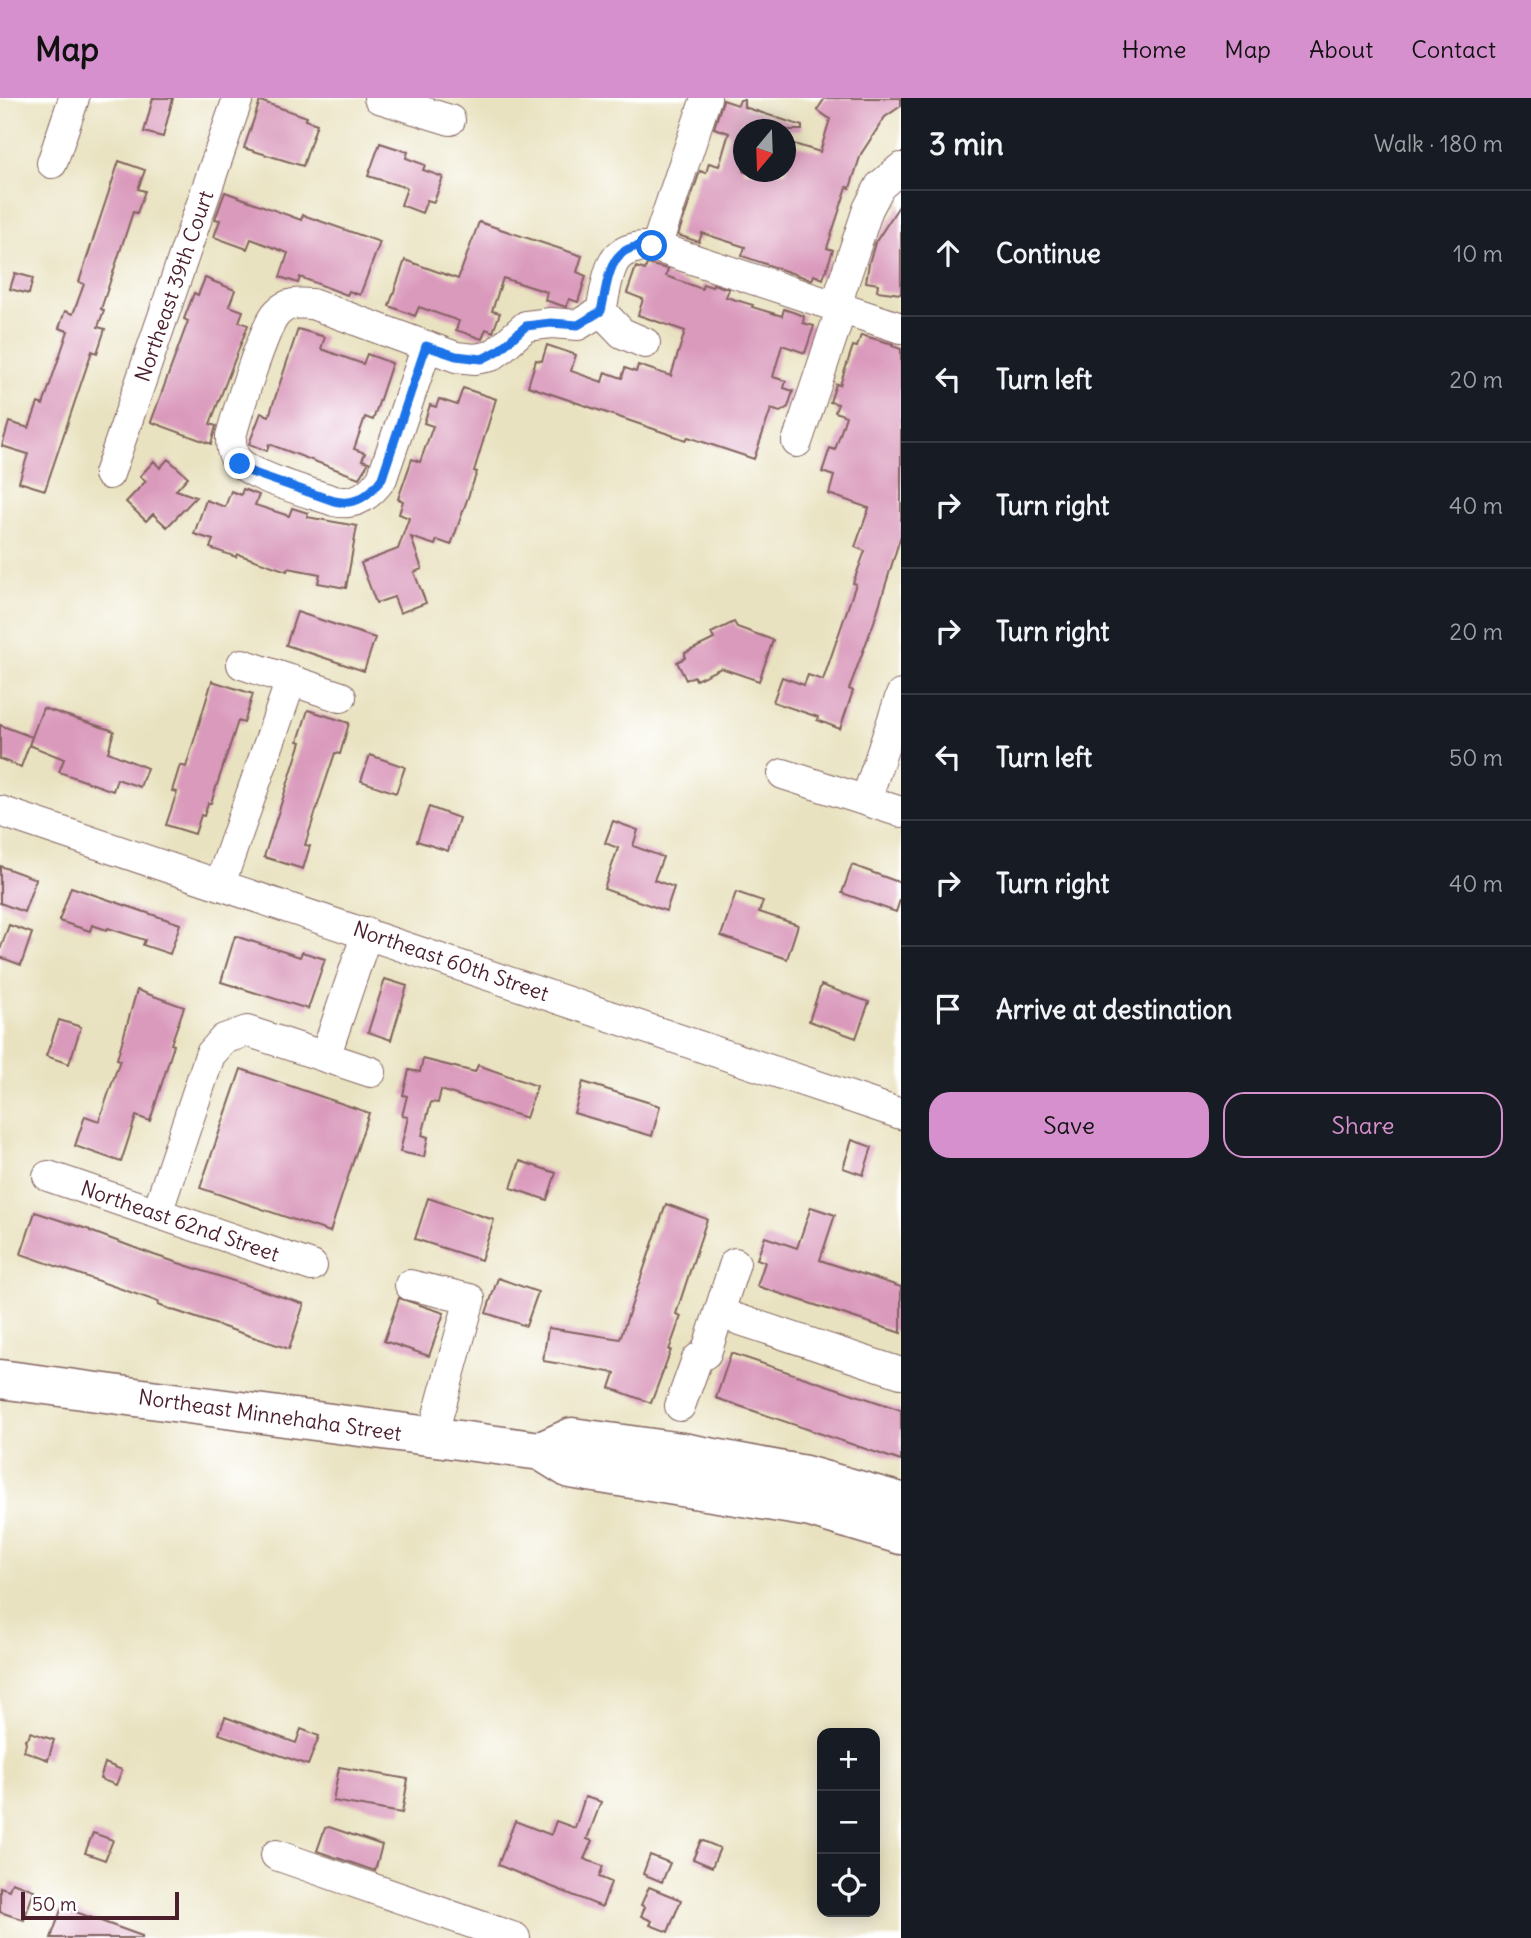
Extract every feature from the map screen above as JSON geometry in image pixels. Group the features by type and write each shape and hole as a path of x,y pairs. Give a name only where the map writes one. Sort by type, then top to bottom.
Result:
{"main road":[{"name":"Northeast Minnehaha Street","path":"0,1379 541,1451 570,1469 811,1507 901,1535"},
{"path":"541,1451 572,1437 682,1452 805,1475 901,1502"}],"street":[{"path":"52,163 74,98"},
{"name":"Northeast 39th Court","path":"109,474 238,98"},
{"path":"379,98 450,120"},
{"path":"656,247 706,98"},
{"path":"797,442 841,310 841,290 868,209 880,186 901,168"},
{"path":"426,346 382,478 363,498 349,503 334,501 251,472 235,457 231,444 234,425 270,322 275,314 291,303 312,304 456,356 482,359 498,351 526,326 551,323 578,325 601,311 611,266 616,257 631,246 656,247 901,328"},
{"path":"601,311 622,332 645,343"},
{"path":"242,664 341,698"},
{"path":"220,884 290,680"},
{"path":"866,800 901,695"},
{"path":"783,774 901,812"},
{"name":"Northeast 60th Street","path":"0,811 901,1114"},
{"path":"325,1057 368,933"},
{"path":"157,1213 210,1055 224,1039 247,1031 371,1072"},
{"name":"Northeast 62nd Street","path":"48,1176 312,1266"},
{"path":"680,1406 697,1359 706,1353 735,1263"},
{"path":"410,1285 470,1298 432,1437"},
{"path":"719,1313 901,1373"},
{"path":"276,1855 515,1938"}],"building":[{"path":"153,98 173,98 163,137 144,132"},
{"path":"825,98 901,98 901,106 885,117 861,154 827,248 833,250 823,279 814,275 812,280 742,256 745,247 702,233 699,242 678,235 700,171 706,173 709,163 719,166 729,133 714,128 723,100 738,105 740,100 744,100 744,107 781,119 733,119 733,182 796,182 796,145 820,152 830,119 817,110"},
{"path":"260,101 307,117 305,120 317,124 303,166 244,148"},
{"path":"380,143 408,152 406,158 425,165 423,170 443,177 434,202 427,200 422,213 401,205 407,188 368,176"},
{"path":"119,161 145,170 138,189 145,191 137,213 133,212 101,309 104,310 98,327 105,329 97,353 92,351 45,490 19,482 28,454 2,446 9,422 29,428 38,403 43,405 68,331 59,328 65,311 73,314 84,284 79,282"},
{"path":"225,192 301,220 303,215 380,242 360,295 349,291 347,295 300,277 298,283 280,277 288,253 251,239 247,249 214,237 220,220 215,219"},
{"path":"901,203 901,294 877,291 878,284 866,282 869,263 875,243"},
{"path":"479,222 582,256 577,272 586,276 578,302 569,299 566,307 545,300 547,292 503,278 492,311 500,313 493,332 486,329 482,339 456,330 459,321 419,307 415,316 389,306 405,260 458,279"},
{"path":"647,264 668,269 666,276 702,289 703,284 712,287 713,284 729,289 726,297 753,305 752,307 782,316 784,309 804,316 803,323 814,326 805,353 782,345 773,377 786,381 784,388 793,391 788,407 780,412 771,409 754,459 688,437 686,440 528,386 536,360 542,361 547,345 576,355 571,371 602,382 605,372 622,378 625,368 636,372 638,365 671,376 685,331 638,315 643,299 627,293 636,267 645,270"},
{"path":"15,273 33,278 29,294 10,289"},
{"path":"205,278 235,290 229,306 243,311 239,322 248,325 210,424 216,426 211,444 151,422 188,321 184,319 194,293 198,295"},
{"path":"298,329 325,337 321,349 363,364 367,354 392,363 373,420 365,417 354,449 365,453 362,460 369,462 359,478 269,444 267,451 249,444 261,413 269,416"},
{"path":"861,335 901,349 901,535 874,622 849,689 853,691 840,729 817,720 818,717 773,702 782,677 804,685 808,675 823,680 865,551 855,547 869,508 829,494 834,476 822,472 830,448 835,450 846,416 835,412 838,404 830,402 836,384 840,385 853,346 857,347"},
{"path":"463,388 496,399 474,471 477,472 451,545 437,540 435,545 411,537 422,569 414,572 426,603 400,613 394,597 376,603 361,563 398,549 409,518 399,514 403,501 398,499 412,459 420,462 433,426 424,423 430,405 436,407 439,399 457,405"},
{"path":"168,459 188,477 176,490 196,497 167,527 153,514 146,521 126,502 146,481 140,476 154,461 160,468"},
{"path":"243,489 259,495 255,505 289,516 292,508 308,513 307,517 357,526 346,588 318,583 320,574 288,568 287,571 210,548 213,540 194,534 206,500 225,507 231,491 241,495"},
{"path":"297,612 375,638 364,671 286,645"},
{"path":"734,622 737,627 773,640 759,681 721,668 696,680 694,676 686,680 677,662 685,658 685,653 714,639 711,633"},
{"path":"212,681 253,694 244,723 238,721 211,803 208,803 204,816 201,815 195,834 166,825 177,792 172,791 180,765 186,767"},
{"path":"43,708 114,731 108,752 147,768 140,787 117,779 113,791 59,772 64,759 29,745"},
{"path":"308,710 349,723 340,754 335,753 305,845 310,846 303,869 264,857 301,742 298,741"},
{"path":"0,725 32,737 21,767 0,759"},
{"path":"370,755 405,767 396,793 361,781"},
{"path":"429,807 459,818 448,851 417,841"},
{"path":"613,821 638,830 633,846 663,857 654,880 674,887 666,911 604,889 618,848 605,843"},
{"path":"852,865 901,883 901,897 896,912 842,893"},
{"path":"0,866 36,879 24,912 0,903"},
{"path":"71,887 180,924 170,954 143,945 145,940 108,928 107,930 92,925 90,931 59,921"},
{"path":"736,892 763,901 759,912 798,925 787,959 721,936"},
{"path":"9,925 32,933 21,965 0,957"},
{"path":"235,936 300,957 302,952 325,959 308,1009 221,982"},
{"path":"385,979 407,986 391,1040 368,1032"},
{"path":"821,985 869,1002 856,1038 809,1021"},
{"path":"137,990 184,1007 150,1121 136,1116 121,1162 75,1146 85,1116 99,1121 120,1060 117,1059"},
{"path":"59,1020 81,1027 69,1064 46,1056"},
{"path":"423,1059 475,1072 478,1065 537,1086 526,1118 441,1090 438,1103 431,1102 422,1135 428,1137 424,1157 400,1152 408,1117 402,1116 407,1096 403,1095 409,1070 420,1072"},
{"path":"241,1069 369,1113 330,1232 200,1188"},
{"path":"583,1082 660,1106 652,1136 574,1113"},
{"path":"852,1140 872,1147 863,1175 843,1168"},
{"path":"520,1161 556,1173 547,1200 511,1188"},
{"path":"428,1198 494,1220 481,1260 415,1239"},
{"path":"666,1204 707,1219 676,1314 681,1316 671,1350 651,1403 610,1388 615,1373 543,1361 548,1328 620,1339"},
{"path":"811,1207 835,1215 820,1260 901,1287 901,1333 757,1286 765,1262 757,1259 765,1237 797,1248"},
{"path":"35,1212 154,1255 304,1304 289,1349 158,1305 159,1302 21,1254"},
{"path":"498,1278 538,1292 526,1326 486,1313"},
{"path":"399,1298 444,1313 429,1356 384,1341"},
{"path":"731,1353 901,1410 901,1461 716,1398"},
{"path":"225,1717 296,1743 301,1729 319,1736 308,1765 219,1734"},
{"path":"30,1732 54,1740 48,1760 24,1751 25,1739"},
{"path":"105,1763 122,1770 116,1785 100,1779"},
{"path":"339,1767 408,1779 402,1813 333,1801"},
{"path":"585,1797 601,1802 587,1839 592,1841 584,1859 603,1866 599,1877 611,1882 602,1907 498,1865 515,1821 551,1835 556,1821 575,1828"},
{"path":"329,1827 382,1845 375,1871 317,1851 325,1828"},
{"path":"93,1833 113,1840 105,1860 85,1853"},
{"path":"701,1840 720,1848 712,1867 693,1859"},
{"path":"650,1855 670,1863 662,1882 643,1874"},
{"path":"12,1882 34,1890 24,1920 0,1912 0,1887 9,1890"},
{"path":"649,1887 681,1900 668,1932 650,1925 652,1921 641,1916 645,1907 641,1905"},
{"path":"62,1907 142,1936 142,1938 51,1938"}],"route":[{"path":"240,464 251,472 334,501 349,503 363,498 382,478 426,346 467,359 482,359 498,351 526,326 551,323 572,326 585,322 601,311 611,266 616,257 631,246 652,246"}]}
